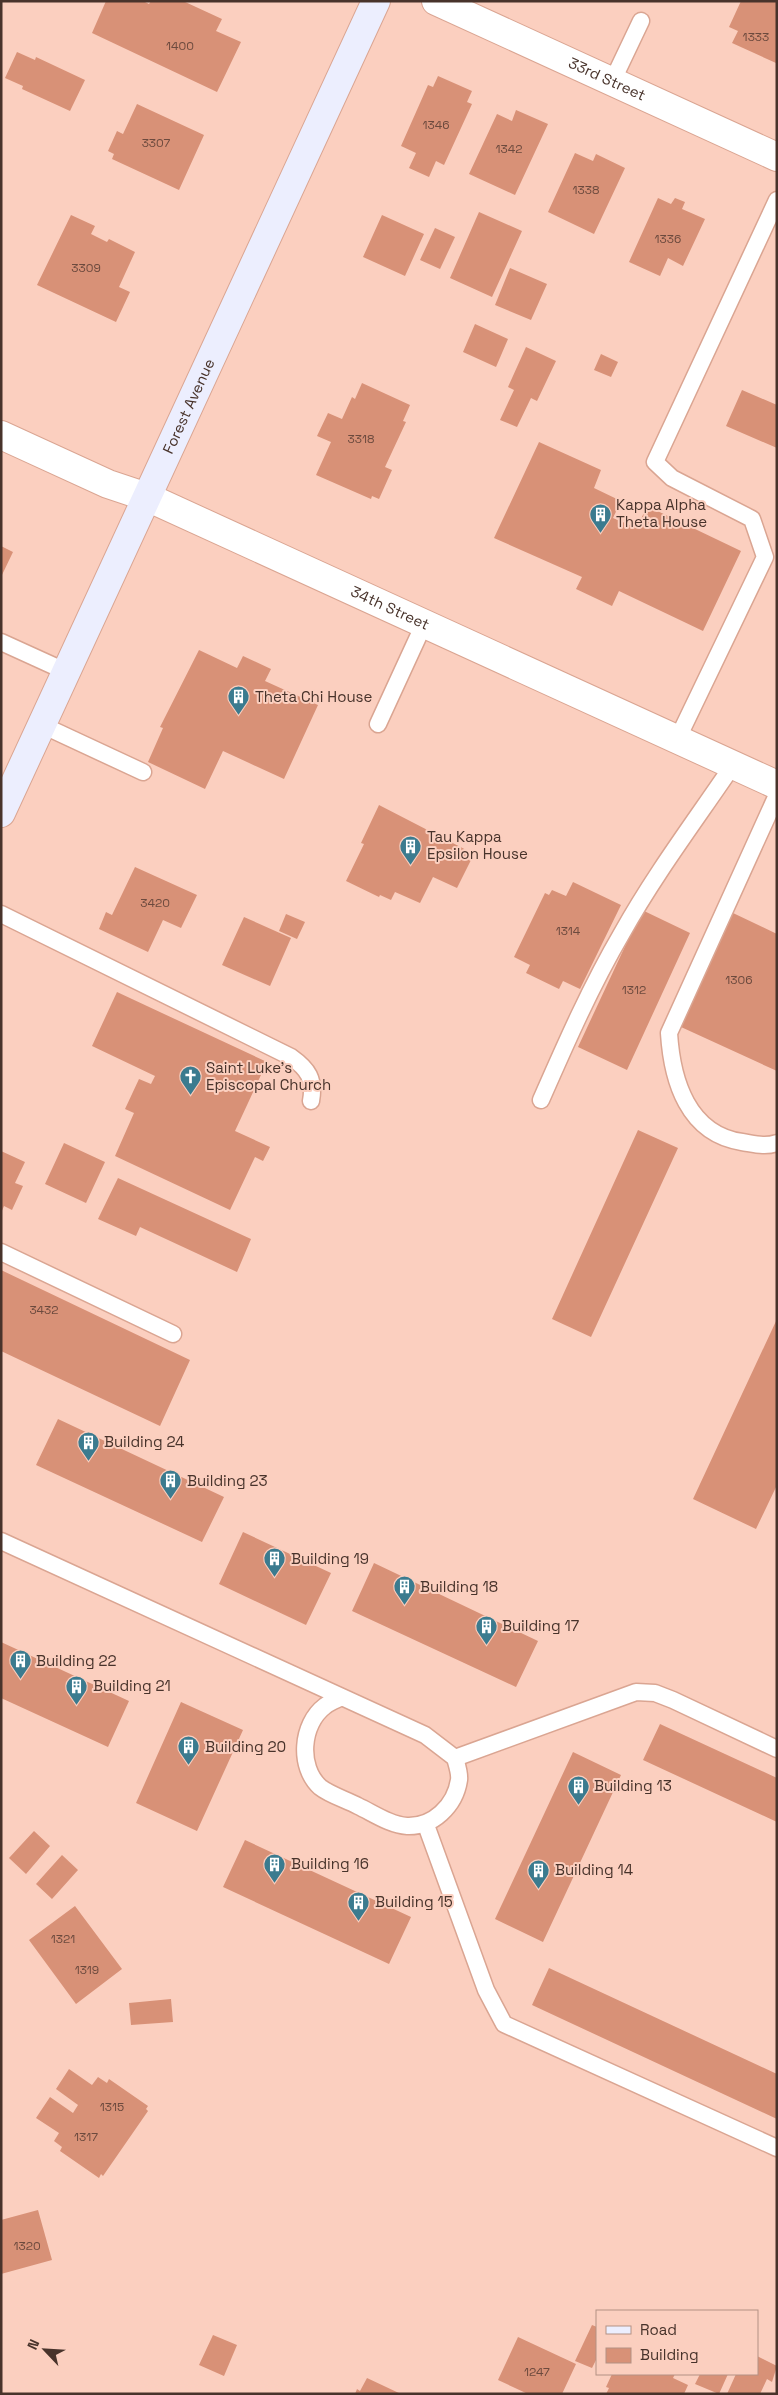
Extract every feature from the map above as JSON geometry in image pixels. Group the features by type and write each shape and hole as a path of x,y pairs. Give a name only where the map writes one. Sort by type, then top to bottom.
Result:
{"main road":[{"name":"Forest Avenue","path":"1,813 11,779 42,725 67,672 371,3"}],"street":[{"name":"33rd Street","path":"436,1 777,157"},
{"name":"34th Street","path":"1,435 108,484 147,497 777,785"}],"lane":[{"path":"612,82 641,21"},
{"path":"677,740 765,557 752,519 672,478 655,462 777,200"},
{"path":"378,724 424,624"},
{"path":"1,642 67,672"},
{"path":"42,725 143,772"},
{"path":"541,1100 589,994 621,933 650,886 733,765"},
{"path":"772,1144 725,1140 705,1126 678,1089 670,1053 669,1033 672,1022 777,795"},
{"path":"1,914 291,1056 304,1066 314,1086 311,1101"},
{"path":"1,1252 173,1334"},
{"path":"1,1541 342,1696 425,1734 456,1758 460,1779 454,1798 443,1812 426,1825 406,1826 388,1821 321,1788 307,1770 304,1747 310,1727 324,1706 342,1696"},
{"path":"456,1758 636,1692 655,1693 674,1700 777,1749"},
{"path":"426,1825 486,1990 504,2024 777,2148"}],"building":[{"path":"106,1 143,1 149,4 151,1 183,1 222,19 216,31 241,42 217,92 92,33"},
{"path":"741,1 777,1 776,63 732,43 738,31 729,27"},
{"path":"17,52 35,60 36,57 85,80 70,111 22,89 23,86 5,78"},
{"path":"438,76 472,91 467,102 472,104 444,165 436,161 429,177 409,168 416,153 401,146 428,85 433,87"},
{"path":"137,104 204,135 179,190 112,159 114,154 108,151 117,131 123,134"},
{"path":"516,110 548,124 515,195 469,174 497,114 512,121"},
{"path":"575,153 593,161 596,154 625,168 594,234 548,212"},
{"path":"658,198 671,204 675,198 685,202 682,209 705,219 683,266 668,258 660,276 629,262"},
{"path":"479,212 522,231 492,297 450,278"},
{"path":"71,215 95,226 91,234 107,242 109,239 135,252 119,287 130,292 116,322 37,285"},
{"path":"382,215 424,234 405,276 363,257"},
{"path":"435,228 455,237 440,269 420,260"},
{"path":"510,268 547,284 531,320 495,305"},
{"path":"475,324 508,339 496,367 463,352"},
{"path":"526,347 556,361 537,401 531,398 517,427 500,420 514,390 508,387"},
{"path":"601,354 618,362 611,377 594,370"},
{"path":"362,383 410,405 403,421 406,422 385,467 392,470 379,499 372,496 371,499 316,475 331,442 317,436 328,413 342,419 352,397 355,399"},
{"path":"742,390 777,405 777,448 726,426"},
{"name":"Kappa Alpha Theta House","path":"539,442 601,470 594,488 621,501 613,518 637,528 647,506 741,551 703,631 619,591 612,606 576,589 582,577 494,538"},
{"path":"1,546 13,552 1,577"},
{"name":"Theta Chi House","path":"199,650 237,668 243,656 271,669 265,681 318,705 284,779 223,751 205,789 148,762 163,728 160,727"},
{"name":"Tau Kappa Epsilon House","path":"379,805 474,854 457,888 433,877 420,903 395,892 391,900 380,895 379,897 346,881 364,844 361,843"},
{"path":"135,867 197,895 181,928 163,920 148,952 99,929 106,912 112,915"},
{"path":"573,882 621,905 580,989 563,981 559,989 526,973 530,965 514,957 545,893 549,895 552,890 566,896"},
{"path":"642,910 690,933 627,1070 578,1047"},
{"path":"733,913 777,934 777,1071 681,1027"},
{"path":"286,914 305,922 297,939 279,931"},
{"path":"244,917 291,938 270,986 222,965"},
{"name":"Saint Luke's Episcopal Church","path":"117,992 267,1062 235,1131 270,1147 263,1161 255,1157 230,1210 115,1156 134,1113 125,1109 139,1079 151,1084 155,1076 92,1046"},
{"path":"638,1130 678,1148 591,1337 552,1319"},
{"path":"64,1143 105,1162 86,1203 45,1184"},
{"path":"1,1151 25,1162 15,1183 23,1186 12,1210 4,1206 1,1213"},
{"path":"118,1178 251,1239 237,1272 140,1227 136,1236 98,1219"},
{"path":"1,1270 190,1360 160,1426 1,1351"},
{"path":"777,1319 777,1485 756,1529 693,1499"},
{"path":"58,1419 224,1497 202,1542 36,1465"},
{"name":"Building 19","path":"243,1532 331,1573 306,1625 219,1584"},
{"path":"374,1563 538,1641 516,1687 352,1611"},
{"name":"Building 21","path":"1,1642 129,1701 108,1747 1,1698"},
{"name":"Building 20","path":"181,1702 243,1730 197,1831 136,1803"},
{"path":"660,1724 777,1778 777,1822 643,1760"},
{"path":"573,1752 621,1775 543,1942 495,1919"},
{"path":"34,1831 50,1846 26,1874 9,1858"},
{"path":"245,1840 411,1917 389,1964 223,1887"},
{"path":"62,1855 78,1870 52,1899 36,1884"},
{"path":"75,1906 122,1969 76,2004 29,1940"},
{"path":"549,1968 777,2074 777,2119 532,2005"},
{"path":"171,1999 173,2022 131,2025 129,2003"},
{"path":"69,2069 92,2085 98,2077 107,2083 109,2079 148,2106 146,2109 148,2111 103,2176 101,2174 99,2178 60,2151 62,2147 54,2141 59,2133 36,2118 50,2097 73,2113 78,2105 56,2089"},
{"path":"38,2210 52,2260 1,2274 1,2220"},
{"path":"592,2325 596,2327 596,2360 592,2368 575,2361"},
{"path":"213,2335 237,2345 224,2376 199,2365"},
{"path":"518,2337 576,2364 562,2394 528,2394 498,2380"},
{"path":"758,2356 777,2366 772,2382 767,2379 760,2394 727,2394 736,2375 758,2375"},
{"path":"612,2375 674,2375 673,2378 688,2385 684,2394 606,2394 609,2388 606,2387"},
{"path":"700,2375 728,2375 719,2394 695,2384"},
{"path":"367,2378 401,2394 355,2394 357,2389 360,2391"}],"place":[{"name":"Kappa Alpha Theta House","path":"600,533"},
{"name":"Theta Chi House","path":"239,716"},
{"name":"Tau Kappa Epsilon House","path":"411,865"},
{"name":"Saint Luke's Episcopal Church","path":"190,1096"},
{"name":"Building 24","path":"88,1461"},
{"name":"Building 23","path":"171,1500"},
{"name":"Building 19","path":"275,1578"},
{"name":"Building 18","path":"404,1606"},
{"name":"Building 17","path":"486,1645"},
{"name":"Building 22","path":"20,1680"},
{"name":"Building 21","path":"77,1705"},
{"name":"Building 20","path":"189,1766"},
{"name":"Building 13","path":"578,1805"},
{"name":"Building 16","path":"275,1883"},
{"name":"Building 14","path":"539,1889"},
{"name":"Building 15","path":"359,1921"}]}
